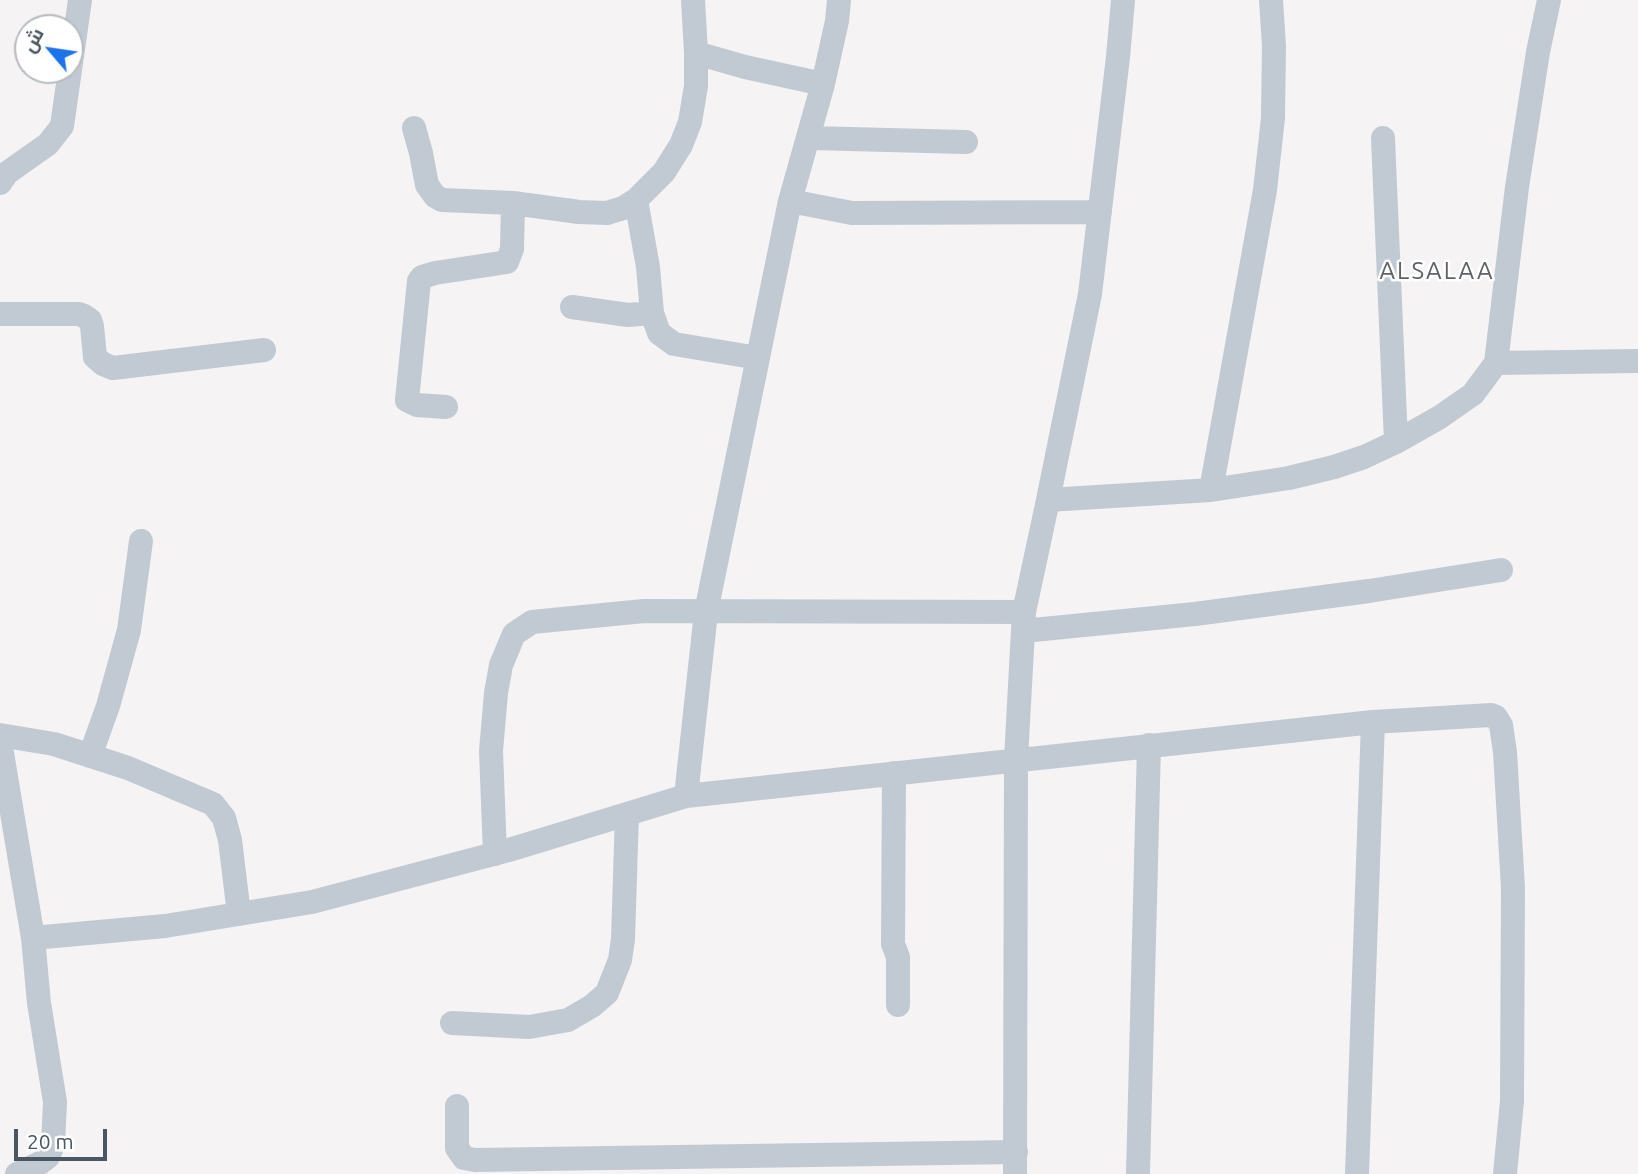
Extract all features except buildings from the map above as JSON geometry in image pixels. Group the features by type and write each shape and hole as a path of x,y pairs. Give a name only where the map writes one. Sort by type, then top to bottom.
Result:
{"street":[{"path":"0,183 8,173 48,144 62,126 80,0"},
{"path":"414,128 427,185 435,196 442,200 513,203 579,212 607,212 623,208 636,200 664,172 681,145 690,122 696,86 694,0"},
{"path":"686,796 706,612 790,201 824,84 839,0"},
{"path":"457,1106 457,1148 464,1158 475,1160 1016,1163 1016,759 1024,622 1090,294 1123,0"},
{"path":"1211,489 1265,190 1273,118 1274,46 1271,0"},
{"path":"1048,500 1211,489 1289,478 1335,467 1396,442 1473,394 1496,363 1517,187 1549,0"},
{"path":"696,53 824,84"},
{"path":"810,138 966,142"},
{"path":"1383,138 1396,442"},
{"path":"636,200 653,313 659,332 674,344 758,358"},
{"path":"790,201 852,213 1100,212"},
{"path":"446,407 418,405 407,400 419,281 422,277 435,273 507,262 512,249 513,203"},
{"path":"572,307 628,315 653,313"},
{"path":"0,314 84,316 90,320 92,326 95,357 113,368 264,351"},
{"path":"1496,363 1638,361"},
{"path":"90,756 130,630 141,541"},
{"path":"495,854 491,751 501,665 514,634 532,622 644,611 1024,622 1195,614 1356,593 1501,570"},
{"path":"33,938 165,926 312,902 495,854 686,796 1373,722 1490,715 1496,717 1501,725 1505,752 1513,888 1511,1101 1505,1174"},
{"path":"1357,1174 1373,722"},
{"path":"0,735 54,744 90,756 200,797 219,811 224,818 230,840 239,914"},
{"path":"0,741 33,938 39,1003 55,1102 53,1146 48,1157 17,1174"},
{"path":"1138,1174 1149,745"},
{"path":"894,773 893,944 898,957 898,1004"},
{"path":"452,1023 529,1027 568,1020 592,1006 607,993 620,960 623,939 627,814"}],"district":[{"name":"ALSALAA","path":"1437,271"}]}
